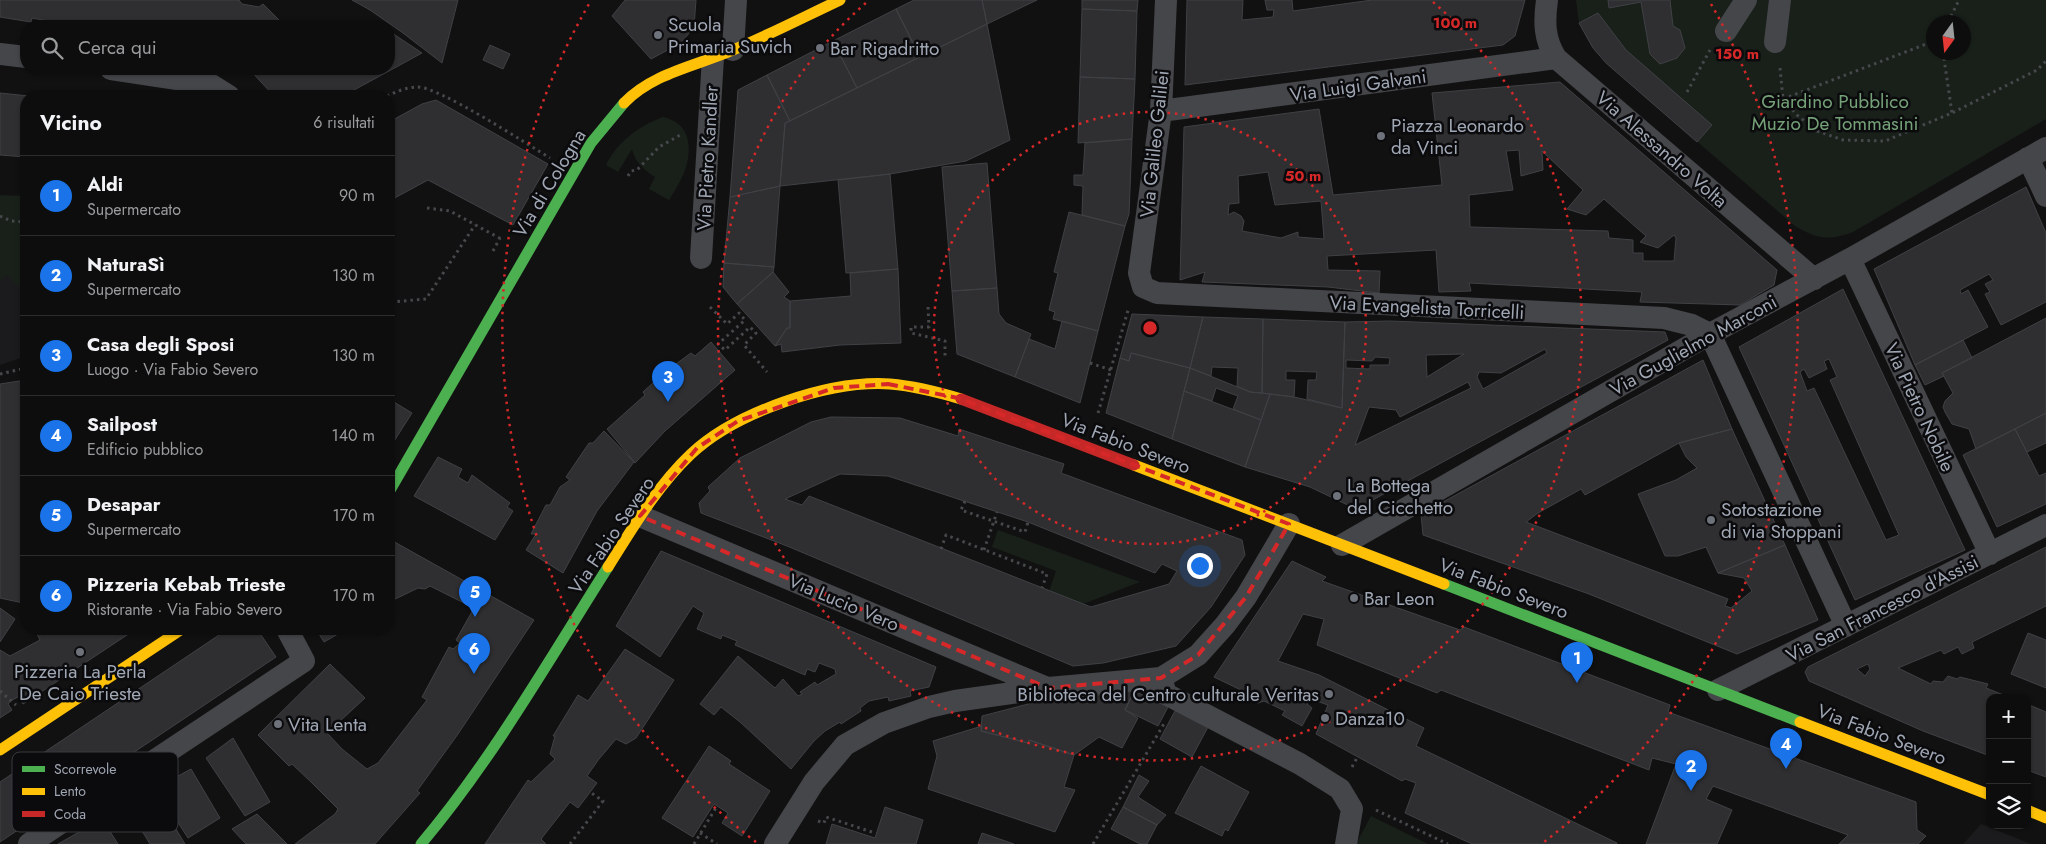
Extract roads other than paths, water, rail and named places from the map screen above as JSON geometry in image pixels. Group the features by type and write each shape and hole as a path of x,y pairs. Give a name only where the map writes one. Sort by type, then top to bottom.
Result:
{"main road":[{"name":"Via di Cologna","path":"395,483 590,143 613,115 631,96 658,78 723,53 840,0"},
{"name":"Via Fabio Severo","path":"421,844 436,826 553,657 640,516 671,476 697,448 738,421 789,400 834,388 888,384 920,388 958,398 1034,426 1986,793"},
{"path":"0,750 173,635"},
{"path":"2031,812 2046,818"}],"street":[{"name":"Via Pietro Kandler","path":"701,258 723,53 736,0"},
{"name":"Via Galileo Galilei","path":"1142,287 1139,273 1161,112 1166,0"},
{"name":"Via Alessandro Volta","path":"1547,0 1544,30 1548,46 1556,58 1814,279"},
{"path":"1726,31 1746,0"},
{"path":"1775,42 1780,0"},
{"path":"0,54 20,57"},
{"name":"Via Luigi Galvani","path":"1161,112 1556,58"},
{"path":"151,75 210,84 220,90"},
{"path":"2037,153 2046,196"},
{"name":"Via Guglielmo Marconi","path":"1342,544 1710,334 1814,279 2037,153"},
{"name":"Via Pietro Nobile","path":"1850,259 1990,554"},
{"name":"Via Evangelista Torricelli","path":"1142,287 1157,293 1664,318 1692,325 1710,334"},
{"path":"1710,334 1846,626"},
{"name":"Via Lucio Vero","path":"640,516 1048,688"},
{"path":"775,844 814,782 845,745 876,728 928,707 955,702 1048,688 1162,678 1198,655 1225,625 1246,597 1288,524"},
{"name":"Via San Francesco d'Assisi","path":"1718,690 2046,525"},
{"path":"167,752 304,661 290,635"},
{"path":"1162,678 1166,694 1300,764 1340,789 1352,809 1346,844"},
{"path":"29,844 47,832"}],"place":[{"name":"Scuola Primaria Suvich","path":"658,35"},
{"name":"Bar Rigadritto","path":"820,48"},
{"name":"Piazza Leonardo da Vinci","path":"1381,136"},
{"name":"Casa degli Sposi","path":"668,402"},
{"name":"La Bottega del Cicchetto","path":"1337,496"},
{"name":"Sotostazione di via Stoppani","path":"1711,520"},
{"name":"Bar Leon","path":"1354,598"},
{"name":"Desapar","path":"475,617"},
{"name":"Pizzeria La Perla De Caio Trieste","path":"80,652"},
{"name":"Pizzeria Kebab Trieste","path":"474,674"},
{"name":"Aldi","path":"1577,683"},
{"name":"Biblioteca del Centro culturale Veritas","path":"1329,694"},
{"name":"Danza10","path":"1325,718"},
{"name":"Vita Lenta","path":"278,724"},
{"name":"Sailpost","path":"1786,769"},
{"name":"NaturaSì","path":"1691,791"}],"park label":[{"name":"Giardino Pubblico Muzio De Tommasini","path":"1835,112"}]}
